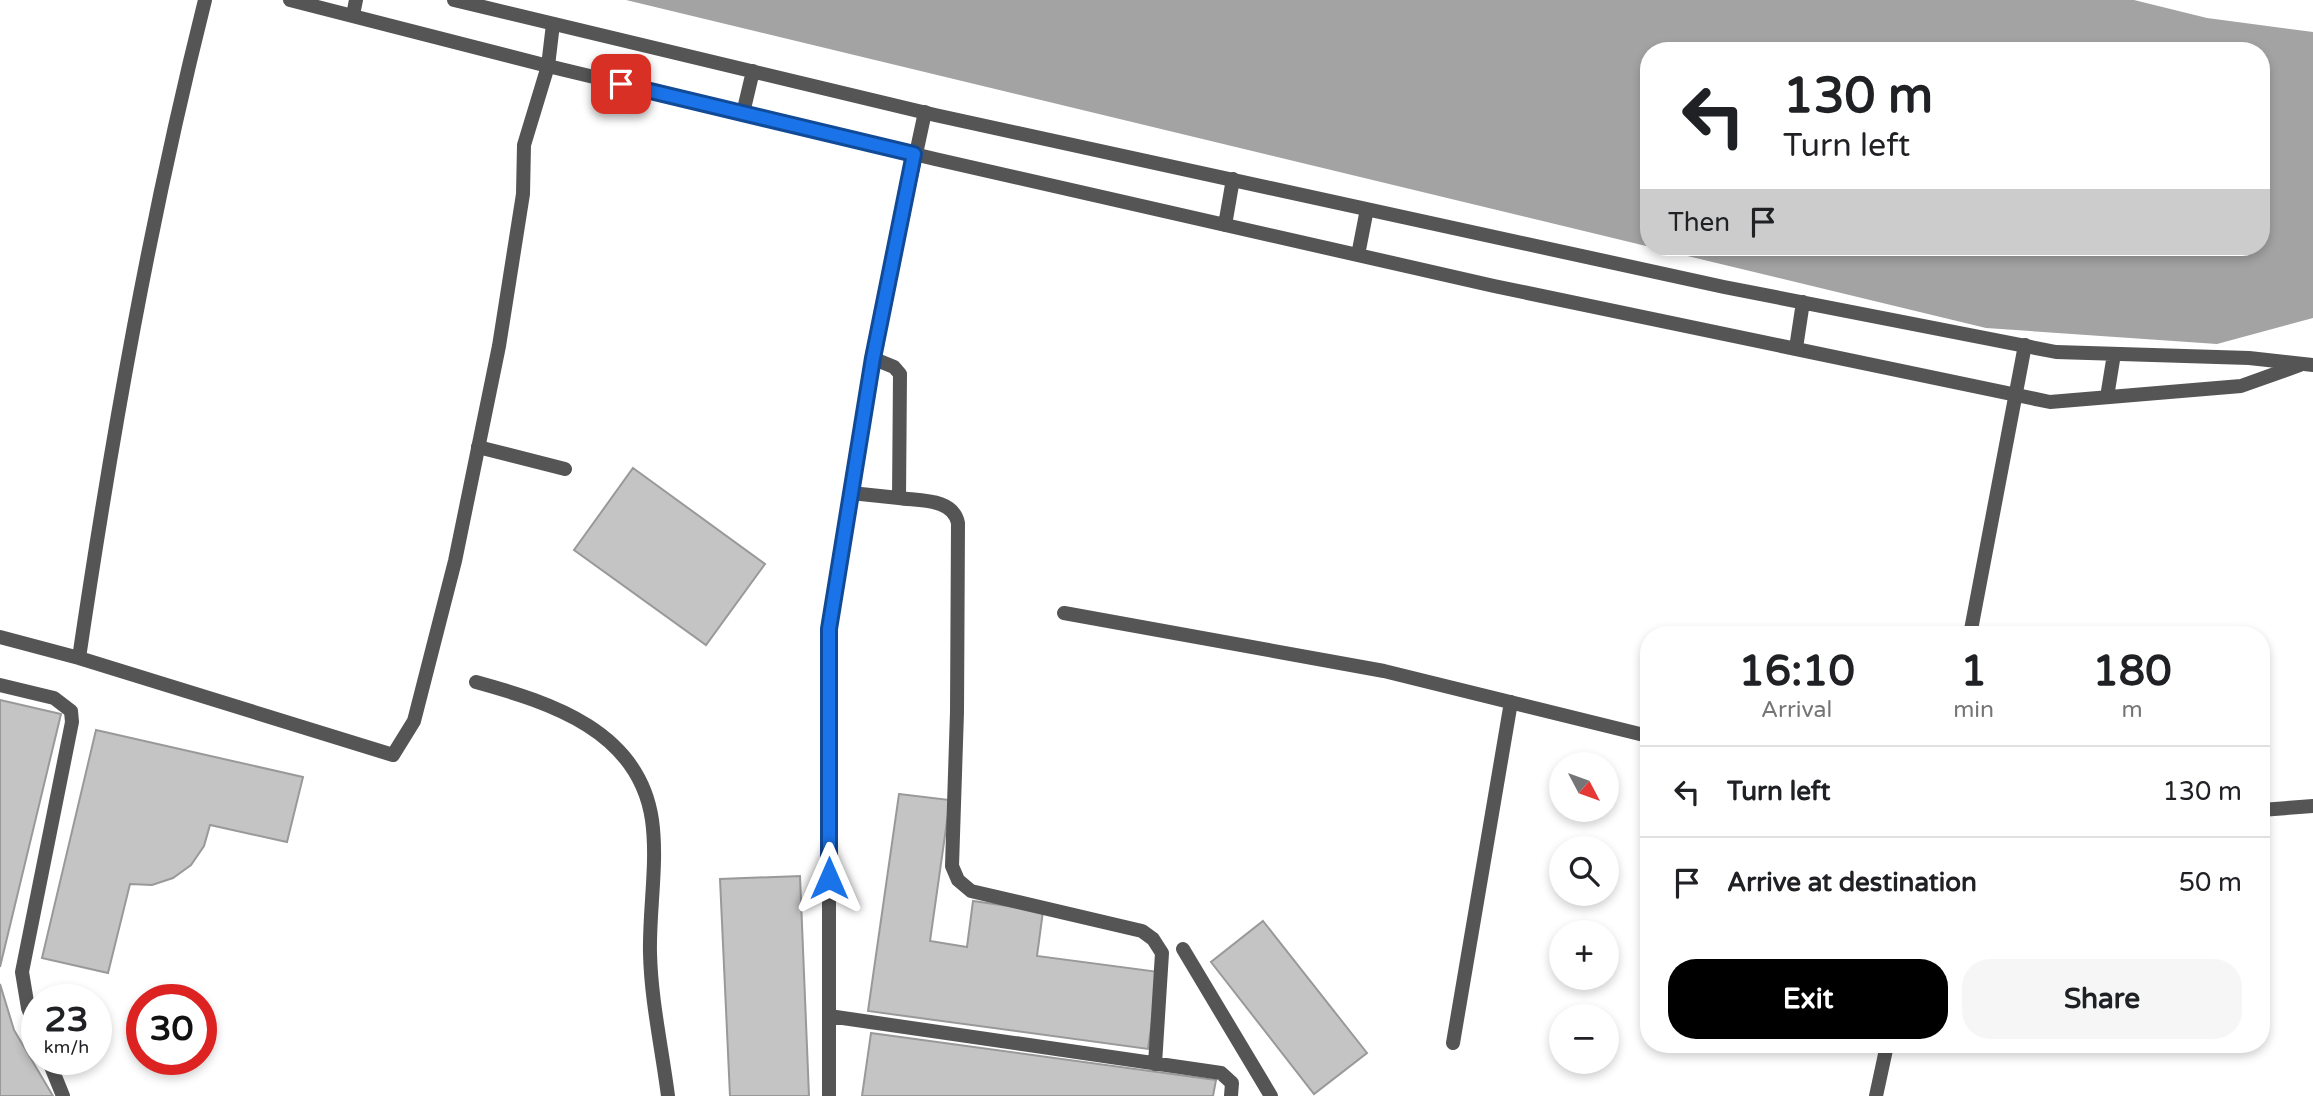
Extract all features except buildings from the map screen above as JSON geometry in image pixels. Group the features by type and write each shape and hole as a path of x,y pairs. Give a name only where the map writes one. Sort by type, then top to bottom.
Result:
{"street":[{"path":"79,658 130,335 170,137 205,0"},
{"path":"290,0 548,66 914,154 1357,255 2050,402 2241,386 2306,365"},
{"path":"353,15 356,0"},
{"path":"454,0 925,112 1803,302 2056,352 2249,358 2306,365"},
{"path":"0,637 79,658 393,755 414,721 455,561 499,346 523,194 524,145 548,66 553,24"},
{"path":"743,113 753,71"},
{"path":"829,1096 829,629 873,358 925,112"},
{"path":"1225,225 1233,179"},
{"path":"1357,255 1367,209"},
{"path":"1796,348 1803,302"},
{"path":"1972,626 2025,345"},
{"path":"2107,397 2114,354"},
{"path":"873,358 894,367 900,374 899,498"},
{"path":"478,447 565,469"},
{"path":"851,493 947,505 957,514 957,712 952,866 958,880 971,891 1142,931 1153,939 1162,953 1155,1064"},
{"path":"1064,612 1384,671 1640,734"},
{"path":"476,682 524,695 570,715 611,742 629,760 643,782 652,822 650,955 668,1096"},
{"path":"0,685 54,698 71,711 72,722 22,972 24,984"},
{"path":"1452,1043 1511,702"},
{"path":"2270,809 2313,806"},
{"path":"1183,948 1271,1096"},
{"path":"829,1016 1221,1073 1232,1083 1231,1096"},
{"path":"1876,1096 1885,1053"},
{"path":"54,1075 63,1096"}],"shaded area":[{"path":"626,0 2134,0 2207,18 2313,32 2313,318 2217,344 1986,328 1687,256 2270,256 2270,42 1640,42 1640,244"}],"route":[{"path":"621,84 914,154 873,358 829,629 829,878"}]}
